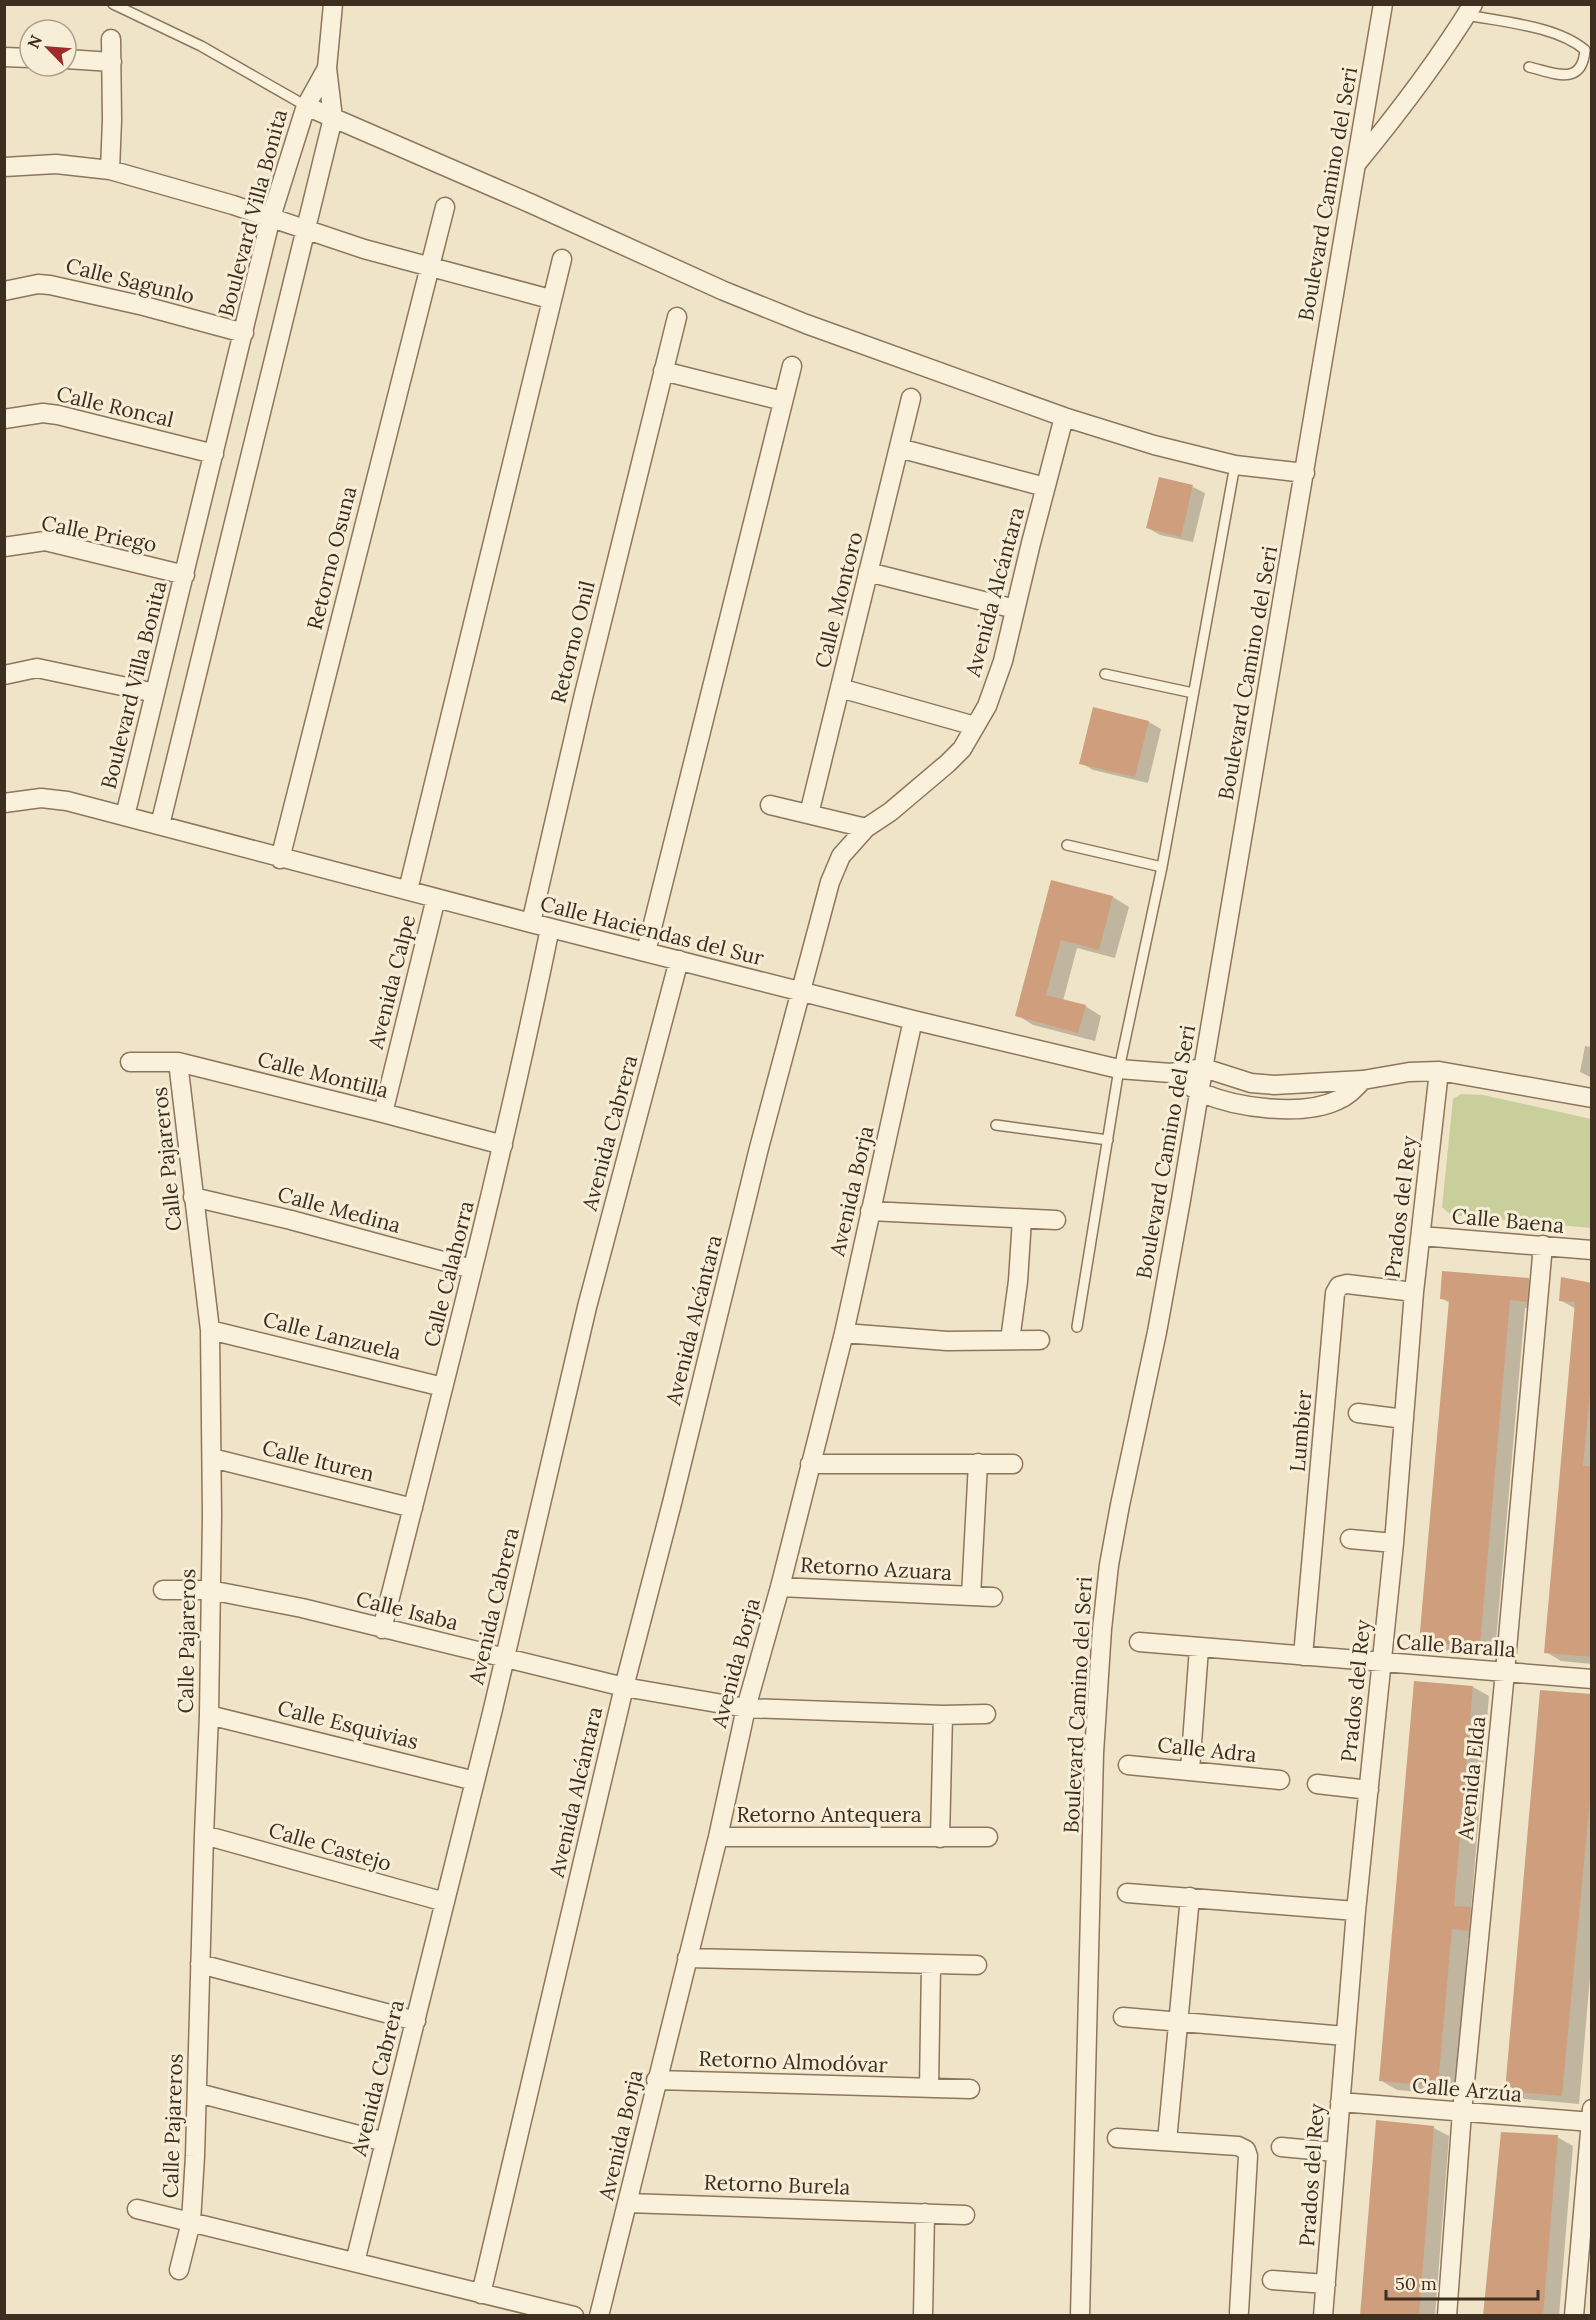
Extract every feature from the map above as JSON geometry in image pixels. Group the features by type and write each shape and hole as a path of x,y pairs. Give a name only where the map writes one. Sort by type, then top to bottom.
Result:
{"street":[{"path":"160,825 333,118 327,68 333,4"},
{"name":"Boulevard Camino del Seri","path":"1080,2316 1094,1753 1102,1629 1114,1535 1157,1332 1200,1092 1383,4"},
{"path":"1356,164 1399,112 1470,10"},
{"path":"110,170 111,39"},
{"path":"78,60 112,62"},
{"name":"Boulevard Villa Bonita","path":"125,816 271,217 306,106 327,68"},
{"path":"306,106 542,208 724,291 1064,417 1154,445 1235,465 1305,473"},
{"path":"4,167 56,164 110,170 271,217 364,249 550,299"},
{"name":"Retorno Osuna","path":"280,859 445,207"},
{"path":"408,890 522,424 550,299 562,259"},
{"name":"Calle Sagunlo","path":"4,291 38,284 50,285 144,306 244,333"},
{"name":"Retorno Onil","path":"531,923 585,687 677,316"},
{"path":"646,952 792,366"},
{"path":"663,371 783,401"},
{"name":"Calle Montoro","path":"809,814 911,398"},
{"name":"Calle Roncal","path":"4,419 43,414 57,415 214,454"},
{"name":"Avenida Alcántara","path":"481,2294 624,1687 799,991 830,882 841,856 866,828 890,812 948,763 962,748 987,706 1003,661 1064,417"},
{"path":"899,448 1045,488"},
{"name":"Calle Priego","path":"5,543 45,541 185,575"},
{"path":"868,572 1016,609"},
{"path":"4,675 37,669 155,693"},
{"path":"840,688 975,726"},
{"name":"Calle Haciendas del Sur","path":"4,802 41,798 68,801 280,859 436,897 550,928 913,1020 1119,1069 1171,1072 1204,1068 1251,1083 1274,1085 1363,1080 1409,1072 1439,1071 1592,1098"},
{"path":"770,805 866,828"},
{"name":"Avenida Calpe","path":"383,1113 436,897"},
{"name":"Calle Calahorra","path":"382,1629 503,1145 550,928"},
{"name":"Avenida Cabrera","path":"355,2262 505,1658 587,1307 679,960"},
{"name":"Avenida Borja","path":"599,2316 718,1837 746,1708 780,1587 844,1333 913,1020"},
{"name":"Calle Montilla","path":"130,1062 178,1062 503,1145"},
{"name":"Calle Pajareros","path":"178,1062 210,1330 212,1458 209,1714 198,2093 191,2222 179,2270"},
{"name":"Prados del Rey","path":"1323,2316 1356,1911 1394,1543 1414,1292 1439,1071"},
{"name":"Calle Haciendas del Sur","path":"1171,1072 1200,1092 1227,1102 1254,1108 1282,1109 1317,1106 1336,1101 1349,1094 1363,1080"},
{"name":"Calle Medina","path":"193,1197 291,1220 472,1269"},
{"path":"870,1211 1056,1220"},
{"path":"1010,1340 1018,1281 1022,1219"},
{"name":"Calle Baena","path":"1421,1236 1592,1250"},
{"name":"Avenida Elda","path":"1447,2316 1462,2112 1505,1672 1543,1245"},
{"name":"Lumbier","path":"1303,1656 1335,1293 1339,1286 1347,1284 1414,1292"},
{"name":"Calle Lanzuela","path":"210,1330 443,1387"},
{"path":"844,1333 947,1341 1040,1340"},
{"path":"1358,1413 1404,1419"},
{"name":"Calle Ituren","path":"212,1458 413,1508"},
{"name":"Retorno Azuara","path":"971,1596 978,1463"},
{"path":"810,1464 1013,1464"},
{"path":"1350,1539 1394,1543"},
{"name":"Retorno Azuara","path":"780,1587 993,1597"},
{"name":"Calle Isaba","path":"163,1590 210,1590 302,1608 624,1687 746,1708"},
{"name":"Calle Baralla","path":"1139,1642 1592,1679"},
{"path":"1190,1770 1199,1648"},
{"path":"746,1708 943,1715 986,1714"},
{"name":"Calle Esquivias","path":"209,1714 475,1781"},
{"name":"Retorno Antequera","path":"940,1838 943,1715"},
{"name":"Calle Adra","path":"1128,1765 1281,1780"},
{"path":"1317,1784 1370,1790"},
{"name":"Calle Castejo","path":"204,1835 445,1902"},
{"name":"Retorno Antequera","path":"718,1837 988,1837"},
{"path":"1127,1893 1356,1911"},
{"path":"1167,2141 1190,1897"},
{"path":"687,1958 977,1965"},
{"path":"200,1964 416,2021"},
{"path":"928,2088 931,1965"},
{"path":"1123,2017 1345,2036"},
{"name":"Retorno Almodóvar","path":"656,2080 970,2090"},
{"path":"198,2093 385,2142"},
{"name":"Calle Arzúa","path":"1340,2102 1462,2112 1591,2118"},
{"path":"1574,2316 1591,2118"},
{"path":"1117,2138 1238,2146 1246,2150 1248,2156 1239,2312"},
{"path":"1281,2147 1335,2152"},
{"name":"Retorno Burela","path":"628,2203 965,2216"},
{"name":"Calle Pajareros","path":"137,2209 574,2316"},
{"path":"923,2316 925,2213"},
{"path":"1272,2280 1326,2284"}],"lane":[{"path":"113,4 201,46 306,106"},
{"path":"1470,10 1551,32 1573,40 1585,50 1584,64 1576,73 1564,76 1529,67"},
{"path":"1077,1327 1119,1069 1162,867 1235,465"},
{"path":"1105,674 1193,693"},
{"path":"1067,845 1162,867"},
{"path":"996,1125 1108,1140"}],"green space":[{"path":"1461,1094 1483,1095 1591,1119 1591,1228 1451,1215 1442,1207 1453,1099"}],"building":[{"path":"1159,477 1193,485 1181,537 1146,528"},
{"path":"1093,707 1149,721 1135,777 1079,764"},
{"path":"1051,880 1113,896 1099,950 1061,940 1046,995 1086,1005 1078,1033 1015,1016"},
{"path":"1442,1271 1529,1278 1527,1302 1510,1300 1480,1645 1419,1643 1449,1300 1440,1299"},
{"path":"1561,1277 1592,1283 1592,1372 1583,1466 1592,1466 1592,1657 1544,1653 1575,1302 1559,1301"},
{"path":"1414,1681 1473,1686 1454,1906 1471,1907 1468,1931 1452,1929 1438,2086 1379,2081"},
{"path":"1540,1690 1592,1694 1592,1778 1562,2096 1505,2091"},
{"path":"1376,2120 1434,2126 1419,2316 1360,2316"},
{"path":"1501,2132 1558,2135 1543,2316 1483,2316"}]}
